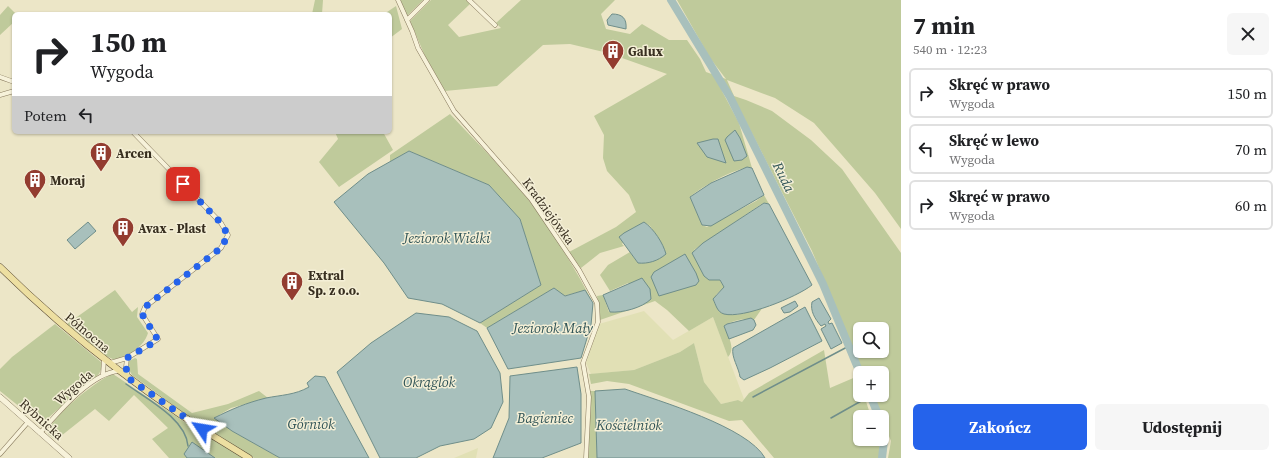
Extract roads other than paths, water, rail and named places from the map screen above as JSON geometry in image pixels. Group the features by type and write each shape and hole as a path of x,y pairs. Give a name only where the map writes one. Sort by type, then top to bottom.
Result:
{"main road":[{"name":"Północna","path":"0,267 52,316 118,371 184,418 249,458"}],"street":[{"name":"Kradziejówka","path":"398,0 418,48 454,111 531,199 579,270 597,302 598,322 583,363 589,397 586,458"},
{"path":"407,20 427,0"},
{"path":"469,0 495,25"},
{"path":"0,77 12,81"},
{"path":"0,95 12,92"},
{"path":"118,371 103,374 106,361 127,358 158,340 142,314 145,307 221,248 228,235 221,223 135,134"},
{"path":"127,358 126,367 128,378"},
{"name":"Wygoda","path":"40,433 65,407 103,374"},
{"name":"Rybnicka","path":"0,397 69,458"},
{"path":"0,454 28,422"}],"water":[{"path":"612,14 619,15 625,19 626,29 608,25 607,20"},
{"path":"735,130 747,156 742,160 734,161 725,140"},
{"path":"718,139 726,163 707,157 697,143"},
{"name":"Jeziorok Wielki","path":"409,151 489,185 520,219 541,285 480,323 442,304 408,298 384,263 334,202 368,174"},
{"path":"747,167 752,168 764,195 711,226 702,225 690,197 711,183"},
{"path":"764,203 769,204 812,285 783,301 770,306 733,315 724,314 718,310 713,299 724,287 720,280 709,280 704,276 692,253 703,243"},
{"path":"88,222 96,231 75,249 67,240"},
{"path":"644,222 658,236 666,254 653,262 638,263 619,237"},
{"path":"685,254 699,281 696,285 659,296 651,277 654,272"},
{"path":"642,278 650,289 651,299 632,309 620,312 610,312 603,295"},
{"name":"Jeziorok Mały","path":"554,288 565,296 585,290 593,303 591,325 581,358 508,369 487,328"},
{"path":"819,298 831,319 828,322 829,324 832,323 842,343 831,349 821,329 826,326 825,324 821,326 812,312 812,302"},
{"path":"795,301 798,306 790,312 784,313 781,308"},
{"path":"805,307 822,341 744,380 740,377 733,355 733,348"},
{"name":"Okrąglok","path":"416,313 449,317 477,331 500,373 503,402 491,428 474,439 440,446 416,458 380,458 337,372 371,343"},
{"path":"751,318 754,320 756,325 753,330 729,339 724,326"},
{"name":"Bagieniec","path":"577,367 581,394 581,443 542,458 493,458 509,418 510,376"},
{"name":"Górniok","path":"315,376 325,377 369,458 280,458 232,431 214,418 252,402 304,390 309,387 307,383"},
{"name":"Kościelniok","path":"625,389 701,416 722,426 741,436 755,447 765,458 597,458 595,391"},
{"path":"192,442 215,458 187,458 184,454"}],"waterway":[{"name":"Ruda","path":"671,0 730,97 823,284 857,366"},
{"path":"753,397 849,346"},
{"path":"126,384 164,410 173,418 186,436 188,446"},
{"path":"831,418 859,402"},
{"name":"Ruda","path":"873,402 876,410"},
{"name":"Ruda","path":"882,458 883,446"}],"place":[{"name":"Galux","path":"613,70"},
{"name":"Arcen","path":"101,172"},
{"name":"Moraj","path":"35,200"},
{"name":"Avax - Plast","path":"123,248"},
{"name":"Extral Sp. z o.o.","path":"292,302"}]}
